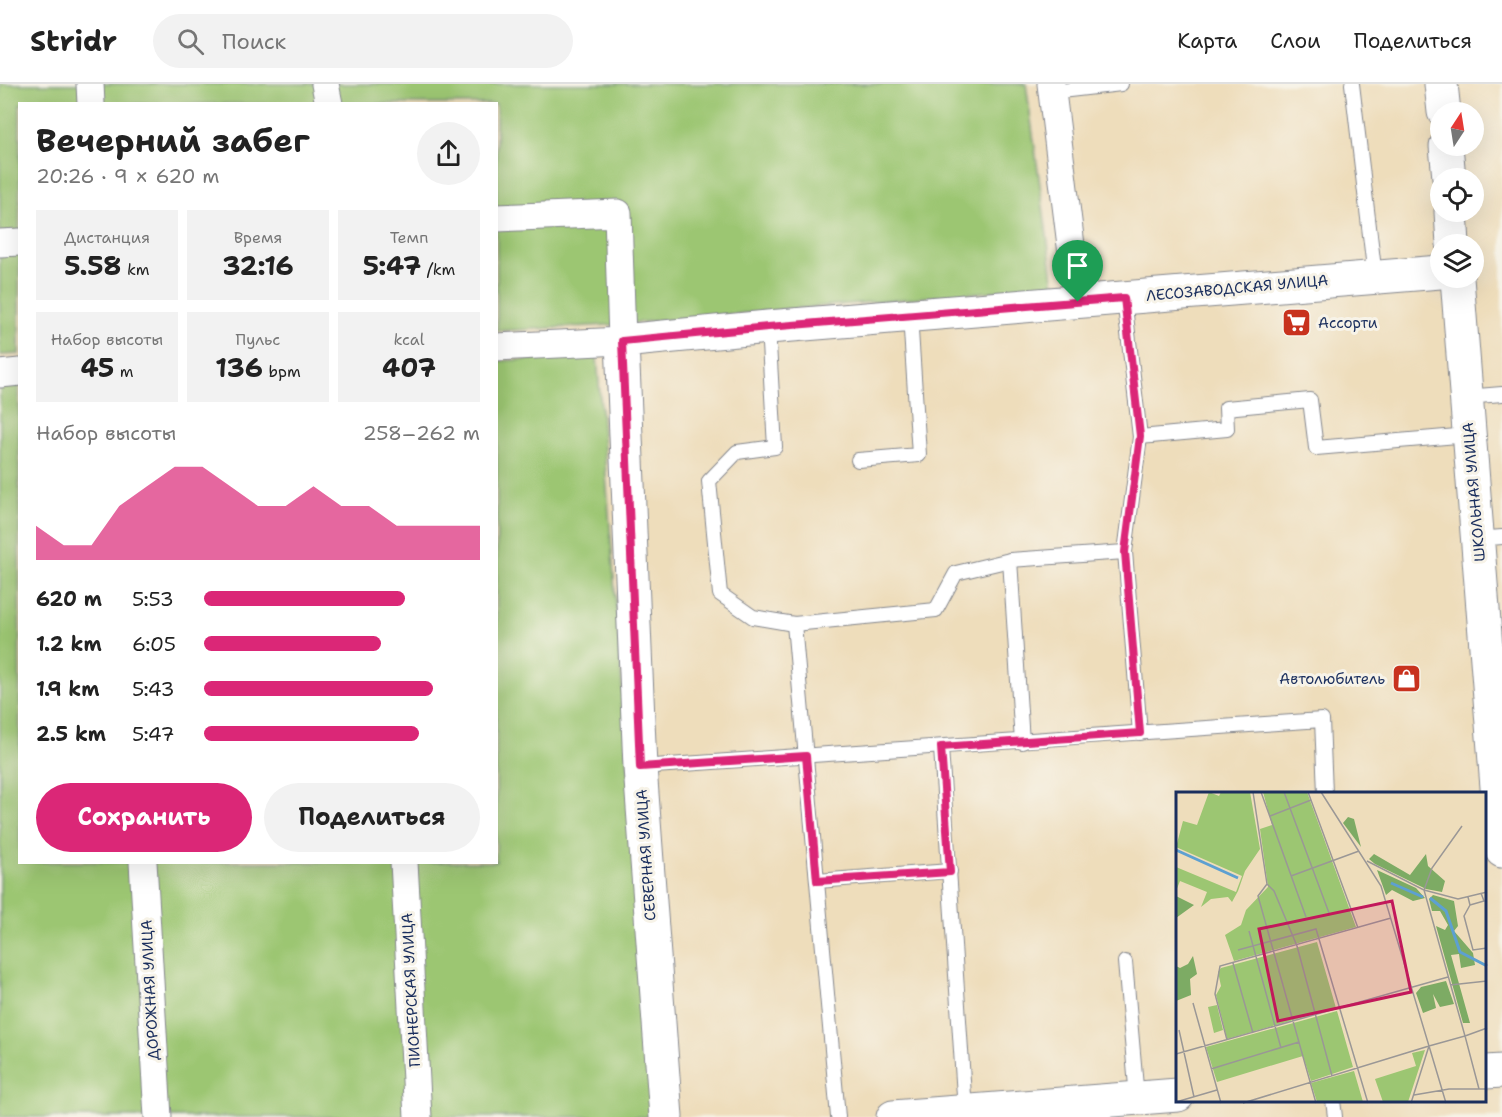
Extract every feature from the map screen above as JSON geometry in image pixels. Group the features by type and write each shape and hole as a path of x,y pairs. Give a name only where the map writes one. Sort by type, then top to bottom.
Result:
{"street":[{"path":"90,84 91,102"},
{"path":"325,84 329,102"},
{"path":"1441,84 1443,102"},
{"path":"1052,88 1078,302"},
{"path":"498,218 618,213 622,341"},
{"path":"0,243 18,242"},
{"name":"ЛЕСОЗАВОДСКАЯ УЛИЦА","path":"498,347 622,341 1430,273"},
{"name":"ШКОЛЬНАЯ УЛИЦА","path":"1458,288 1469,435 1490,538 1502,851"},
{"name":"СЕВЕРНАЯ УЛИЦА","path":"622,341 640,767 666,1117"},
{"path":"0,374 18,372"},
{"name":"ДОРОЖНАЯ УЛИЦА","path":"143,864 158,1117"},
{"name":"ПИОНЕРСКАЯ УЛИЦА","path":"404,864 418,1117"},
{"path":"1487,1072 1502,1071"},
{"path":"893,1117 965,1111 999,1113 1176,1095"}],"lane":[{"path":"1052,88 1121,84"},
{"path":"1352,84 1375,277"},
{"path":"1124,298 1140,436 1125,552 1140,733"},
{"path":"858,460 919,455 910,315"},
{"path":"768,327 775,447 737,452 709,481 720,594 753,617 794,624 936,610 956,573 1010,560 1125,552"},
{"path":"1466,397 1502,394"},
{"path":"1140,436 1227,429 1226,408 1310,400 1316,448 1469,435"},
{"path":"1010,560 1022,742"},
{"path":"794,624 838,1117"},
{"path":"640,767 1322,720 1325,792"},
{"path":"941,747 965,1111"},
{"path":"817,881 950,872"},
{"path":"1125,962 1137,1098"},
{"path":"1334,1102 1335,1117"}],"green space":[{"path":"0,84 1026,84 1054,286 609,325 498,331 498,102 18,102 18,354 0,355"},
{"path":"597,356 655,1117 0,1117 0,386 18,385 18,864 498,864 498,361"}],"place":[{"name":"Ассорти","path":"1297,323"},
{"name":"Автолюбитель","path":"1406,679"}],"route":[{"path":"1124,298 1140,436 1125,552 1140,733 941,747 950,872 817,881 806,756 640,767 622,341 1078,302 1124,298"}]}
